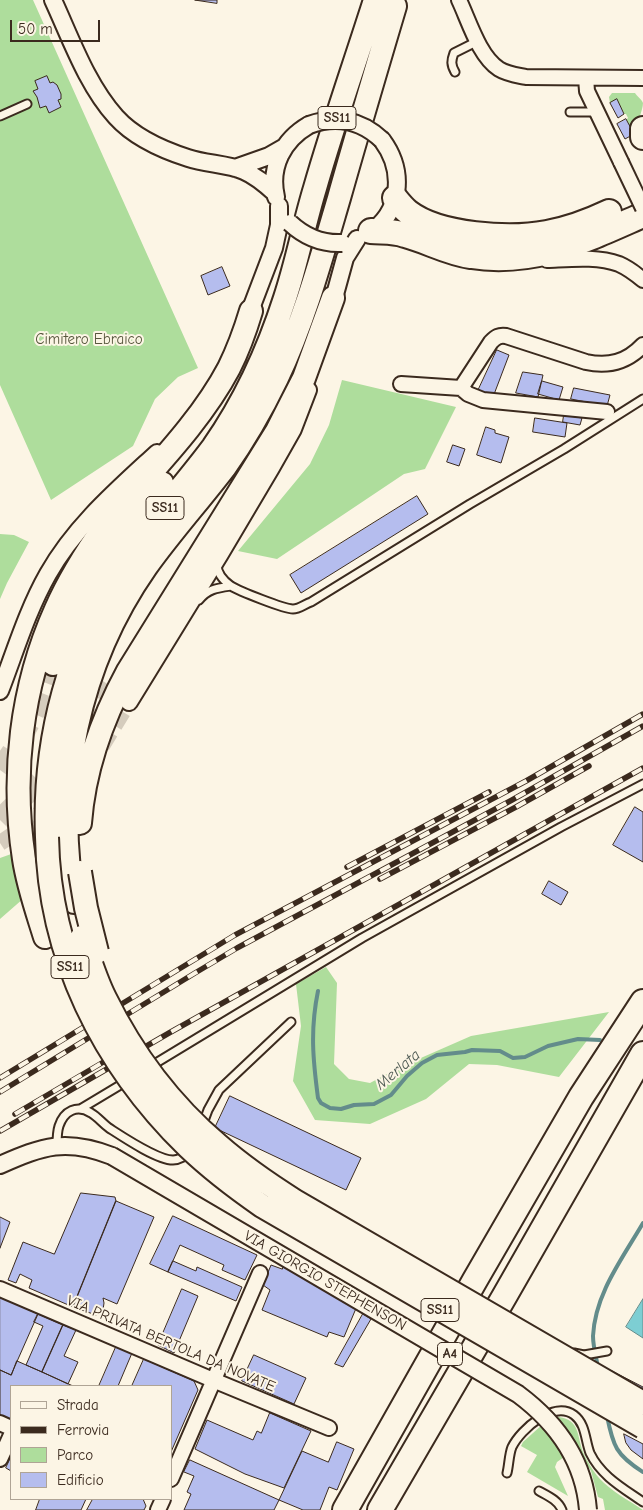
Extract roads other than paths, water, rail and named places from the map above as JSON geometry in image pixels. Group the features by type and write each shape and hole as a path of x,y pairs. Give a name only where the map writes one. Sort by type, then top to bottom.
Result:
{"highway":[{"name":"SS11","path":"385,3 315,188 286,296 271,338 248,389 213,447 123,562 103,595 84,634 68,678 54,731 48,768 46,837 51,895 58,929 69,965 86,1008 120,1066 140,1076 174,1101 204,1133 256,1175 324,1218 643,1403"},
{"name":"SS11","path":"385,3 318,271 278,377 258,415 225,466 146,566 123,602 107,635 88,684 76,726 70,768 67,818 70,877 78,918 90,960 105,997 135,1050 140,1076 149,1105 189,1148 226,1180 262,1206 643,1427"},
{"path":"643,129 643,137"},
{"path":"53,664 74,614 101,564 120,535 206,430 230,396 248,365 265,327 315,188"},
{"path":"395,198 409,212 428,222 460,232 510,236 547,233 570,227 594,219 643,197"},
{"path":"357,238 405,234 446,250 470,256 518,258 561,249 643,215"},
{"path":"106,683 264,426 294,359 318,271"},
{"path":"140,1076 138,1036 116,997 103,968 90,927 82,889 79,854 80,822 85,784 102,726 128,671 288,412 304,378 333,298"},
{"path":"140,1076 102,1053 87,1030 45,936 32,895 24,859 19,794 21,736 32,679 41,646 75,573 106,524 179,439 218,387 242,341 251,312"},
{"path":"345,1510 576,1105 643,1002"},
{"name":"A4","path":"363,1510 529,1215 643,1002"},
{"name":"A4","path":"380,1510 643,1054"},
{"path":"395,1510 504,1297"}],"street":[{"path":"53,0 85,71 117,118 140,136 172,153 206,164 243,170 258,178 277,200 290,223 299,232 313,239 329,243 357,238"},
{"path":"459,0 489,60 499,69 512,75 526,77 643,78"},
{"path":"586,78 586,87 643,208"},
{"path":"0,691 30,611 45,579 60,554 89,518 160,450 190,415 221,369 251,312 274,248 279,225 274,170 283,148 294,135 309,126 328,120 347,121 364,127 382,140 391,154 396,170 397,186 395,198 386,216 357,238 346,258 333,298 324,341 314,373 292,429 275,462 129,702"},
{"path":"235,168 263,159 283,148"},
{"path":"494,258 533,261 575,258 607,261 620,265 643,280"},
{"path":"461,388 496,337 506,336 596,364 620,361 634,353 643,344"},
{"path":"401,384 461,388 468,394 483,400 607,412"},
{"name":"VIA GIORGIO STEPHENSON","path":"0,1166 27,1153 57,1146 99,1151 112,1156 518,1394 534,1406 564,1439 583,1480 588,1510"},
{"path":"172,1477 260,1273"},
{"name":"VIA PRIVATA BERTOLA DA NOVATE","path":"0,1288 329,1428"},
{"path":"0,1459 10,1437"}],"lane":[{"path":"455,72 452,67 454,53 478,41"},
{"path":"0,116 27,104"},
{"path":"570,112 597,112"},
{"path":"220,554 217,569 231,586 283,608 295,609 311,602 643,399"},
{"path":"164,645 208,591 213,588 231,586"},
{"path":"57,1146 58,1128 70,1111 82,1108 140,1076 362,938 561,827 643,784"},
{"path":"82,1108 148,1152 163,1158 180,1159 189,1153 197,1139 208,1110 219,1090 291,1022"},
{"path":"565,1349 584,1355 606,1351"},
{"path":"507,1473 511,1449 518,1437 538,1419 548,1413 556,1410 565,1410 573,1414 583,1426 590,1452 604,1474 643,1502"},
{"path":"539,1491 556,1501 562,1510"}],"water":[{"path":"643,1299 643,1338 626,1327"}],"waterway":[{"name":"Merlata","path":"318,991 313,1032 315,1071 318,1098 321,1103 330,1108 341,1109 354,1105 374,1104 391,1095 407,1076 422,1063 437,1055 472,1050 500,1051 513,1058 525,1057 548,1046 578,1039 600,1040"},
{"name":"Merlata","path":"598,1367 593,1336 599,1306 611,1277 643,1223"},
{"name":"Merlata","path":"607,1416 611,1435 617,1449 621,1455 643,1472"}],"tunnel":[{"path":"0,770 17,745 31,719 53,664"},
{"path":"79,725 106,683"},
{"path":"102,746 129,702"},
{"path":"0,820 39,781 55,760"},
{"path":"0,843 24,827 51,803"}],"railway":[{"path":"0,1078 235,935 526,781 643,714"},
{"path":"0,1092 237,948 512,800 643,726"},
{"path":"380,879 589,766"},
{"path":"0,1131 169,1033 643,768"},
{"path":"347,867 489,792"},
{"path":"15,1114 129,1047"}],"park label":[{"name":"Cimitero Ebraico","path":"89,340"}]}
